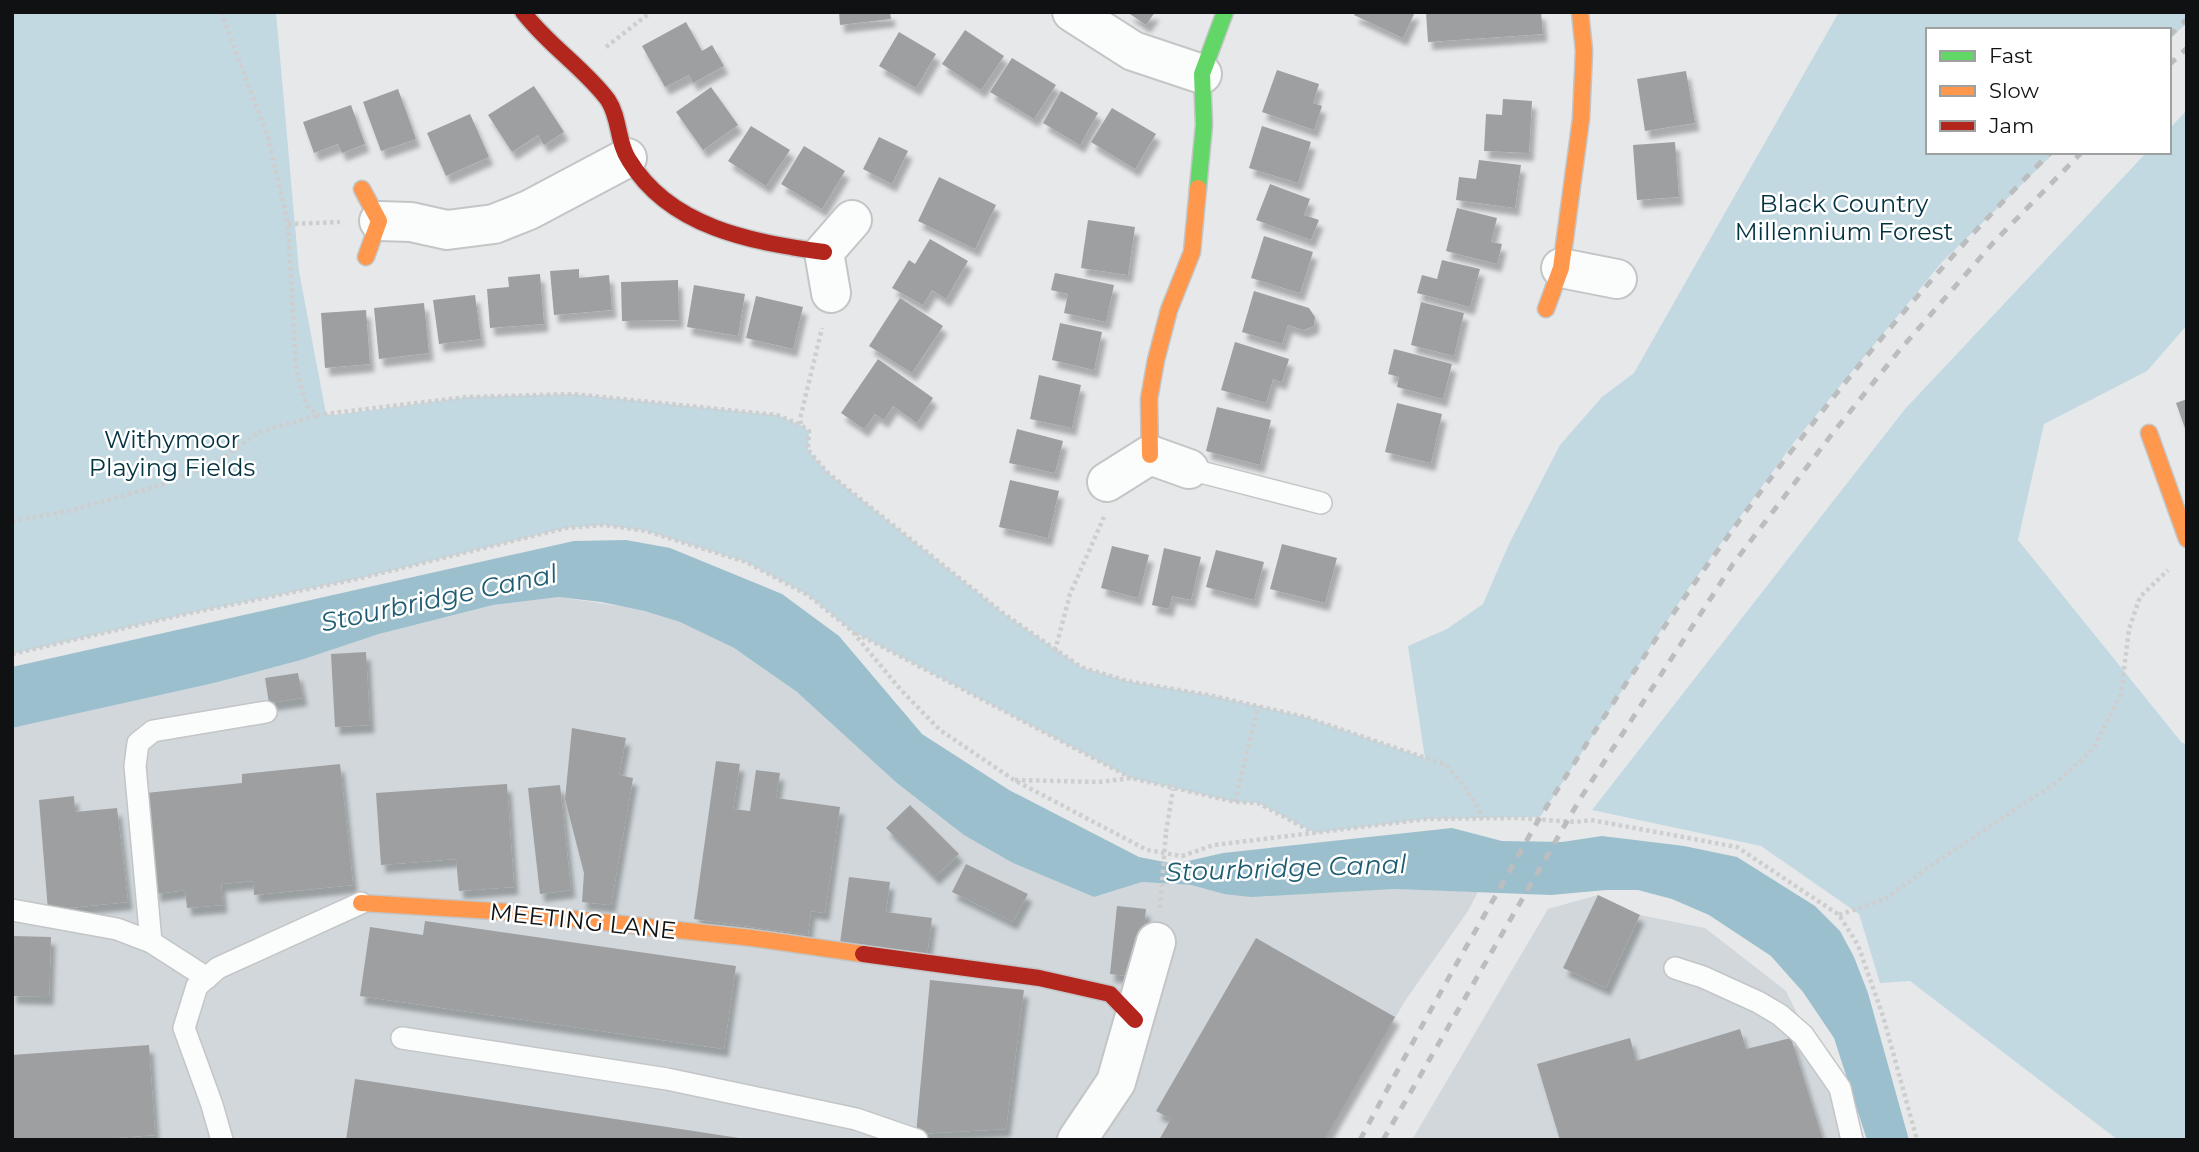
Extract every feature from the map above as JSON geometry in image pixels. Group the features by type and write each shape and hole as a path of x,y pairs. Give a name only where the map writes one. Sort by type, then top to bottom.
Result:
{"street":[{"path":"523,12 608,100 619,122 627,158 651,190 679,213 717,230 788,248 824,252"},
{"path":"1072,12 1133,51 1202,74"},
{"path":"1189,468 1128,469 1149,398 1168,310 1192,252 1204,125 1202,74 1225,12"},
{"path":"1546,309 1561,268 1581,119 1584,51 1580,12"},
{"path":"366,257 371,205 411,222 447,230 494,224 528,210 627,158"},
{"path":"824,252 852,220"},
{"path":"824,252 831,292"},
{"path":"1561,268 1617,279"},
{"path":"2149,433 2179,497 2187,539"},
{"name":"MEETING LANE","path":"361,904 510,912 725,935 1039,978 1110,994 1135,1020"},
{"path":"1077,1140 1116,1082 1135,1020 1158,925"}],"lane":[{"path":"1189,468 1321,503"},
{"path":"151,942 135,766 138,743 153,731 266,712"},
{"name":"MEETING LANE","path":"222,1140 184,1028 197,986 218,968 361,904"},
{"path":"12,910 117,929 151,942 207,978"},
{"path":"1675,968 1703,977 1758,1002 1780,1015 1803,1035 1840,1088 1852,1140"},
{"path":"402,1038 667,1079 856,1119 917,1140"}],"path":[{"path":"220,12 268,137 288,224 296,368 306,405 317,415"},
{"path":"577,69 651,12"},
{"path":"288,224 371,205"},
{"path":"801,425 800,419 831,292"},
{"path":"12,521 69,510 160,485 218,462 259,432 317,415 467,397 573,394 776,415 809,431 808,450 828,473 1003,613 1081,667 1127,681 1209,695 1306,717 1446,765 1463,784 1484,819"},
{"path":"1055,651 1070,594 1081,566 1128,469"},
{"path":"12,654 186,614 357,579 566,528 604,525 646,531 746,562 808,595 852,631 900,689 940,730 1014,780 1147,850 1182,856 1214,845 1427,819 1591,820 1737,847 1839,915 1858,945 1884,1016 1917,1140"},
{"path":"1839,915 1885,900 1933,864 2057,782 2093,749 2121,694 2129,629 2140,597 2177,561"},
{"path":"852,631 1131,778 1235,802 1258,803 1315,833"},
{"path":"1235,802 1258,706"},
{"path":"1014,780 1099,782 1131,778"},
{"path":"1158,925 1166,832 1173,789"}],"shaded area":[{"path":"559,597 645,610 680,622 734,648 797,692 1013,863 1094,897 1142,882 1191,885 1224,894 1394,889 1478,892 1468,911 1405,1001 1325,1140 12,1140 12,728 214,683 301,660 379,634 493,605"},
{"path":"1598,895 1640,915 1705,928 1786,991 1845,1113 1851,1140 1412,1140 1548,909"}],"green space":[{"name":"Black Country Millennium Forest","path":"12,12 276,12 299,271 326,414 467,397 573,394 777,415 809,431 808,450 828,473 1003,613 1081,667 1127,681 1209,695 1305,717 1425,758 1408,646 1447,629 1483,604 1509,544 1560,445 1602,397 1634,373 1839,12 2187,12 2187,23 2171,38 2171,28 1926,28 1926,154 2053,154 1942,262 1794,442 1688,589 1540,817 1427,819 1315,833 1258,803 1235,802 1131,778 852,631 808,595 746,562 646,531 604,525 566,528 357,579 186,614 12,654"},
{"path":"2187,110 2187,325 2147,371 2044,424 2018,540 2182,743 2187,744 2187,1140 2118,1140 1910,981 1880,983 1859,914 1761,846 1592,810 1905,409 2145,154 2171,154 2171,127"}],"water":[{"name":"Stourbridge Canal","path":"626,540 670,548 782,594 839,636 922,734 1009,790 1139,857 1175,864 1223,853 1452,828 1502,841 1562,842 1602,836 1684,846 1737,857 1815,906 1840,931 1868,993 1909,1140 1867,1140 1834,1038 1803,992 1771,956 1709,915 1672,899 1638,890 1551,895 1394,889 1251,897 1224,894 1191,885 1142,882 1094,897 1013,863 964,835 897,783 797,692 734,648 680,622 645,611 559,597 493,605 379,634 301,660 214,683 12,728 12,667 574,541"}],"building":[{"path":"839,12 890,12 891,19 840,25"},
{"path":"1127,12 1155,12 1146,25"},
{"path":"1355,12 1415,12 1403,38 1354,15"},
{"path":"1426,12 1541,12 1543,34 1428,42"},
{"path":"686,22 702,51 712,45 724,66 693,83 689,75 665,87 642,46"},
{"path":"965,30 1004,56 981,90 942,64"},
{"path":"899,32 936,54 916,88 879,66"},
{"path":"1012,58 1056,85 1034,119 990,92"},
{"path":"1277,70 1319,84 1313,103 1322,106 1314,130 1262,112"},
{"path":"1686,71 1695,123 1645,131 1637,79"},
{"path":"534,86 564,132 544,145 538,135 512,152 488,115"},
{"path":"711,87 738,125 703,150 676,112"},
{"path":"398,89 416,139 381,151 363,102"},
{"path":"1061,91 1098,113 1080,145 1043,123"},
{"path":"1503,99 1532,101 1529,153 1484,151 1486,114 1502,115"},
{"path":"351,105 365,144 342,153 338,144 314,153 303,122"},
{"path":"1112,108 1156,134 1135,169 1091,142"},
{"path":"470,114 489,157 446,176 427,133"},
{"path":"751,126 790,150 766,186 728,161"},
{"path":"1262,126 1311,142 1298,183 1249,168"},
{"path":"879,137 908,151 892,184 863,169"},
{"path":"1675,142 1679,197 1637,200 1633,145"},
{"path":"804,146 845,171 822,209 781,184"},
{"path":"1479,160 1521,165 1515,208 1456,200 1459,177 1476,179"},
{"path":"939,177 996,205 975,249 918,221"},
{"path":"1270,184 1310,199 1304,215 1319,220 1311,240 1256,220"},
{"path":"1457,208 1497,218 1491,242 1502,244 1497,264 1446,251"},
{"path":"1088,220 1135,227 1128,275 1081,268"},
{"path":"1264,236 1313,252 1300,293 1251,278"},
{"path":"930,239 968,261 946,299 932,290 923,305 892,288 909,260 915,264"},
{"path":"1442,260 1480,269 1470,307 1417,293 1422,275 1437,279"},
{"path":"579,269 579,278 609,275 612,310 554,315 550,271"},
{"path":"1055,273 1114,285 1106,322 1064,313 1068,294 1051,290"},
{"path":"540,274 544,324 490,328 487,289 509,287 508,277"},
{"path":"678,280 679,320 622,321 621,282"},
{"path":"694,285 745,294 738,336 687,327"},
{"path":"1254,291 1309,308 1315,317 1314,326 1303,330 1288,325 1282,344 1242,332"},
{"path":"475,295 481,339 439,344 433,300"},
{"path":"756,296 803,307 793,349 746,338"},
{"path":"900,298 943,326 912,373 869,346"},
{"path":"1421,302 1464,313 1454,356 1411,345"},
{"path":"424,303 429,353 379,359 374,308"},
{"path":"366,310 370,364 325,368 321,313"},
{"path":"1060,323 1102,332 1094,370 1052,360"},
{"path":"1235,342 1289,359 1282,382 1273,379 1266,403 1221,390"},
{"path":"1394,349 1452,364 1443,399 1397,387 1399,377 1388,374"},
{"path":"878,359 933,398 917,423 893,406 884,420 875,414 864,429 841,413"},
{"path":"1039,375 1081,385 1072,428 1030,419"},
{"path":"2187,399 2187,431 2186,431 2176,403"},
{"path":"1397,403 1442,414 1431,463 1385,452"},
{"path":"1217,407 1271,420 1260,465 1206,451"},
{"path":"1017,429 1063,441 1055,473 1009,463"},
{"path":"1010,480 1059,491 1048,538 999,527"},
{"path":"1282,544 1337,558 1325,603 1270,589"},
{"path":"1112,546 1149,555 1138,598 1101,588"},
{"path":"1164,548 1201,557 1191,600 1172,596 1169,609 1152,605"},
{"path":"1216,550 1264,562 1254,600 1206,587"},
{"path":"366,652 370,725 335,727 331,654"},
{"path":"298,673 303,698 269,703 265,678"},
{"path":"572,728 626,738 619,775 633,778 611,905 582,902 584,873 565,799"},
{"path":"716,761 740,764 733,809 750,811 756,770 780,773 776,798 840,807 825,913 811,911 808,935 694,919"},
{"path":"340,764 353,885 254,895 253,881 221,884 223,905 187,908 185,890 156,894 146,793 242,783 242,774"},
{"path":"507,784 514,887 459,891 456,859 381,865 376,793"},
{"path":"560,785 571,890 540,894 528,788"},
{"path":"74,796 75,812 117,808 128,902 48,910 39,800"},
{"path":"910,805 959,854 935,877 886,828"},
{"path":"966,864 1028,894 1013,922 952,892"},
{"path":"849,877 890,882 886,912 932,918 927,955 840,943"},
{"path":"1598,895 1640,915 1606,988 1563,968"},
{"path":"1117,906 1146,909 1139,977 1110,974"},
{"path":"425,921 736,966 724,1049 360,996 370,927 423,935"},
{"path":"12,936 51,937 49,997 12,996"},
{"path":"1256,938 1395,1017 1324,1140 1159,1140 1171,1119 1156,1111"},
{"path":"930,980 1024,990 1006,1129 916,1134"},
{"path":"1740,1029 1746,1049 1791,1038 1823,1140 1560,1140 1537,1064 1630,1038 1636,1061"},
{"path":"149,1045 155,1135 88,1140 12,1140 12,1055"},
{"path":"355,1079 739,1138 739,1140 346,1140"}],"railway":[{"path":"2171,34 2187,19"},
{"path":"2171,63 2187,48"},
{"path":"1360,1140 1540,818 1665,625 1784,460 1847,380 1980,226 2049,154"},
{"path":"1383,1140 1580,799 1733,564 1898,352 1993,243 2080,154"}],"traffic: fast":[{"path":"1198,188 1204,125 1202,74 1225,12"}],"traffic: slow":[{"path":"1546,309 1561,268 1581,119 1584,51 1580,12"},
{"path":"1150,455 1149,399 1156,360 1169,310 1192,252 1198,188"},
{"path":"362,189 379,221 366,257"},
{"path":"2149,433 2187,539"},
{"path":"361,903 510,912 752,938 863,954"}],"traffic: jam":[{"path":"523,12 608,100 629,160 646,183 667,202 715,228 769,243 824,252"},
{"path":"863,954 1039,978 1110,994 1135,1020"}],"park label":[{"name":"Withymoor Playing Fields","path":"172,453"}]}
